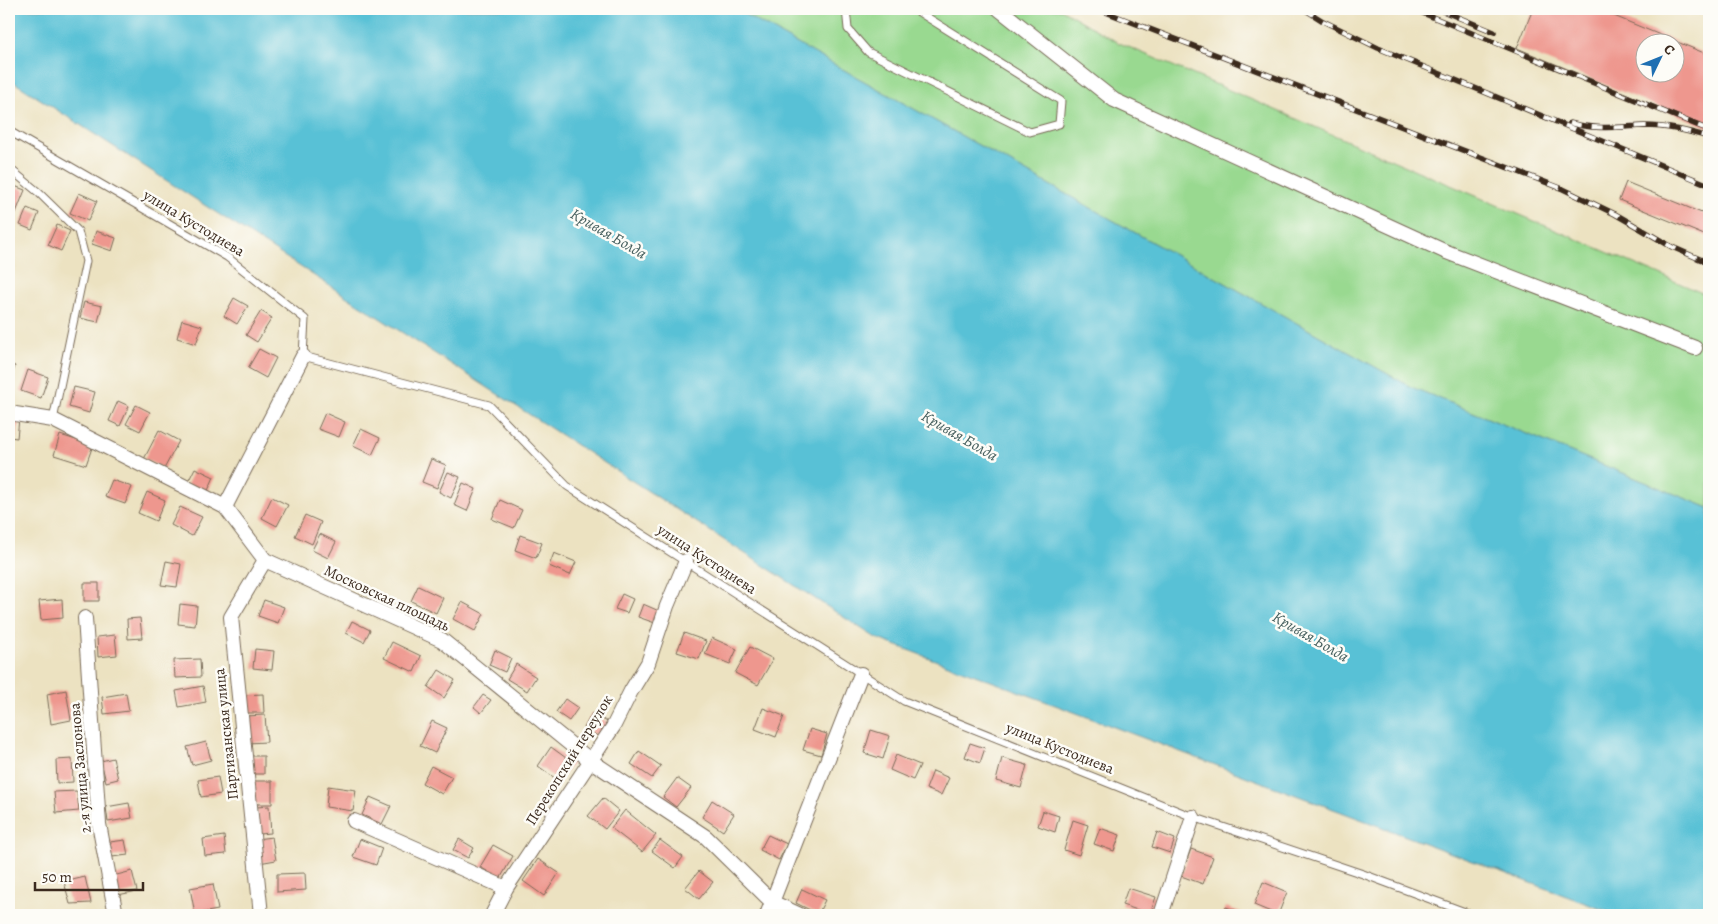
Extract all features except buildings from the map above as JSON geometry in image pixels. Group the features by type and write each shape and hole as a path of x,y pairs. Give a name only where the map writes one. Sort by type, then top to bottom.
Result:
{"street":[{"path":"999,9 1114,100 1444,251 1695,348"},
{"path":"225,507 303,356"},
{"name":"Московская площадь","path":"9,413 53,420 225,507 265,560 442,640 591,761 706,837 769,909 800,915"},
{"name":"Партизанская улица","path":"261,915 231,617 265,560"},
{"name":"Перекопский переулок","path":"492,915 506,888 613,727 648,662 667,606 686,561"},
{"name":"2-я улица Заслонова","path":"85,618 99,824 116,915"},
{"path":"769,909 861,674"},
{"path":"1161,915 1192,816"},
{"path":"354,821 506,888"}],"lane":[{"path":"846,9 848,29 868,52 1030,132 1059,124 1060,101 914,9"},
{"name":"улица Кустодиева","path":"9,131 227,257 305,318 303,356 490,405 567,486 904,701 1192,816 1363,874 1473,915"},
{"path":"9,168 38,192 78,231 86,262 53,420"}],"green space":[{"path":"735,9 1061,9 1117,42 1709,296 1709,508 1411,387"}],"water":[{"name":"Кривая Болда","path":"9,9 735,9 1411,387 1709,508 1709,915 1617,915 876,638 9,79"}],"railway":[{"path":"1098,9 1563,189 1615,214 1672,247 1709,263"},
{"path":"1304,9 1323,21 1378,48 1709,185"},
{"path":"1413,9 1709,130"},
{"path":"1438,9 1494,32"},
{"path":"1570,123 1597,127 1661,127 1709,137"}]}
